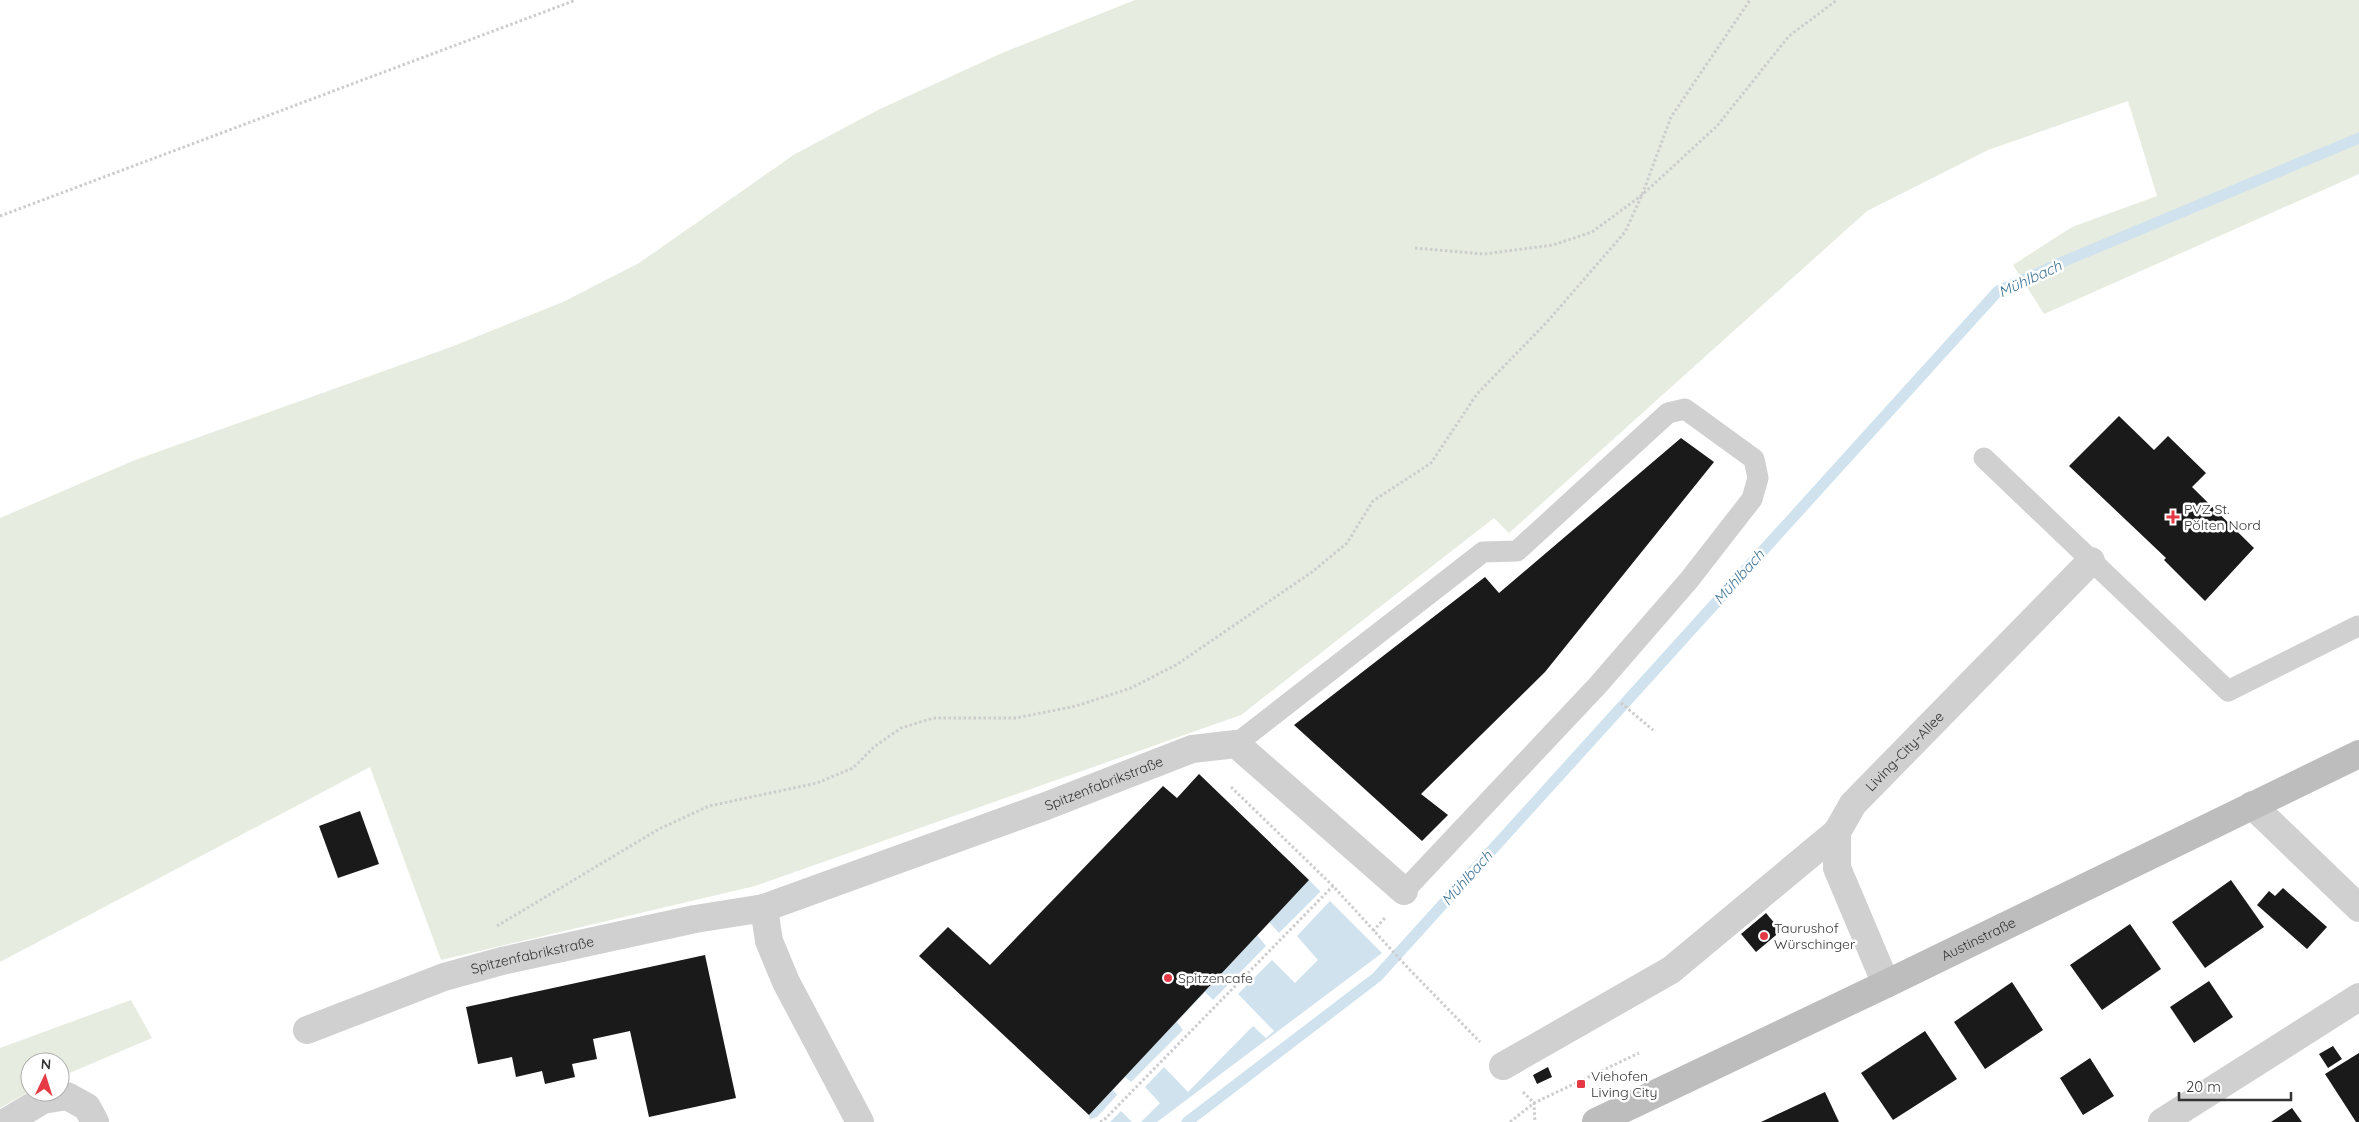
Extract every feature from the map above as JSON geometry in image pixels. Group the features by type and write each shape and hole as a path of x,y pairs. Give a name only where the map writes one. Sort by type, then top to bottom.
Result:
{"main road":[{"name":"Austinstraße","path":"1596,1122 1886,984 2359,754"}],"street":[{"name":"Living-City-Allee","path":"1886,984 1837,868 1837,832 1853,804 2092,561"},
{"path":"1236,744 1404,891"},
{"name":"Spitzenfabrikstraße","path":"307,1030 454,974 695,919 764,908 1046,806 1192,749 1236,744"},
{"path":"2252,805 2359,908"},
{"path":"1503,1066 1671,970 1837,832"},
{"path":"764,908 769,941 786,982 860,1122"},
{"path":"2162,1122 2359,997"},
{"path":"6,1122 43,1100 67,1096 87,1107 95,1122"}],"lane":[{"path":"1236,744 1483,552 1516,551 1668,413 1685,409 1754,458 1758,478 1752,499 1689,580 1598,685 1404,891"},
{"path":"1984,458 2228,691 2358,626"}],"path":[{"path":"0,216 576,0"},
{"path":"489,930 660,829 709,806 817,783 853,768 874,747 901,728 933,718 1016,718 1076,706 1131,688 1176,665 1312,572 1347,543 1373,501 1431,464 1477,394 1547,322 1625,232 1642,195 1671,117 1750,0"},
{"path":"1415,248 1484,254 1553,245 1592,232 1642,195 1717,126 1788,36 1837,0"},
{"path":"1638,718 1653,730"},
{"path":"1192,749 1333,886 1409,969 1503,1066 1534,1103 1535,1122"},
{"path":"1100,1122 1333,886"},
{"path":"1510,1122 1534,1103 1638,1053"}],"shaded area":[{"path":"1135,0 2359,0 2359,174 2044,314 2013,265 2072,227 2157,196 2128,101 1988,150 1867,211 1509,533 1494,518 1241,715 755,886 441,960 370,767 0,962 0,518 135,460 451,347 563,302 639,263 795,154 878,110 1002,53"},
{"path":"131,1000 152,1038 70,1073 70,1052 20,1052 20,1097 0,1108 0,1048"}],"water":[{"path":"1309,880 1382,953 1157,1122 1090,1122 1089,1115"}],"pier":[{"path":"1321,891 1330,901 1297,936 1318,960 1295,983 1272,960 1238,994 1274,1031 1266,1038 1253,1026 1188,1092 1164,1067 1145,1087 1160,1103 1141,1122 1132,1122 1121,1111 1110,1122 1090,1122 1090,1119 1097,1117 1117,1095 1113,1090 1125,1077 1131,1082 1183,1030 1177,1022 1205,992 1213,1000 1266,946 1257,935 1269,922 1279,933"}],"building":[{"name":"PVZ St. Pölten Nord","path":"2119,416 2154,450 2168,436 2206,473 2192,487 2254,548 2205,601 2164,560 2166,558 2069,466"},
{"path":"1681,438 1714,462 1545,672 1421,794 1448,815 1422,841 1294,725 1485,577 1499,593"},
{"path":"1199,774 1309,880 1089,1115 919,956 948,927 990,965 1163,786 1177,798"},
{"path":"360,811 379,864 338,878 319,826"},
{"path":"2231,880 2264,927 2205,968 2172,922"},
{"path":"2283,888 2327,927 2307,949 2257,905 2269,891 2275,896"},
{"path":"1766,913 1781,931 1756,952 1741,934"},
{"path":"2130,924 2161,969 2102,1010 2070,965"},
{"path":"705,955 736,1098 649,1117 630,1031 593,1039 597,1059 572,1064 575,1077 545,1084 542,1071 516,1077 512,1057 478,1064 466,1007"},
{"path":"2209,981 2233,1017 2194,1043 2170,1007"},
{"path":"2012,982 2043,1030 1985,1069 1954,1022"},
{"path":"1925,1031 1957,1079 1893,1120 1861,1073"},
{"path":"2333,1046 2342,1059 2328,1068 2319,1054"},
{"path":"2359,1053 2359,1122 2356,1122 2325,1074"},
{"path":"2090,1058 2114,1096 2083,1115 2060,1078"},
{"path":"1548,1067 1552,1077 1537,1084 1533,1075"},
{"path":"1825,1092 1839,1122 1761,1122"},
{"path":"2292,1108 2302,1122 2271,1122"}],"waterway":[{"name":"Mühlbach","path":"1187,1122 1377,977 1998,291 2067,260 2359,138"}],"place":[{"name":"PVZ St. Pölten Nord","path":"2173,517"},
{"name":"Taurushof Würschinger","path":"1764,936"},
{"name":"Spitzencafe","path":"1168,978"},
{"name":"Viehofen Living City","path":"1581,1084"}]}
